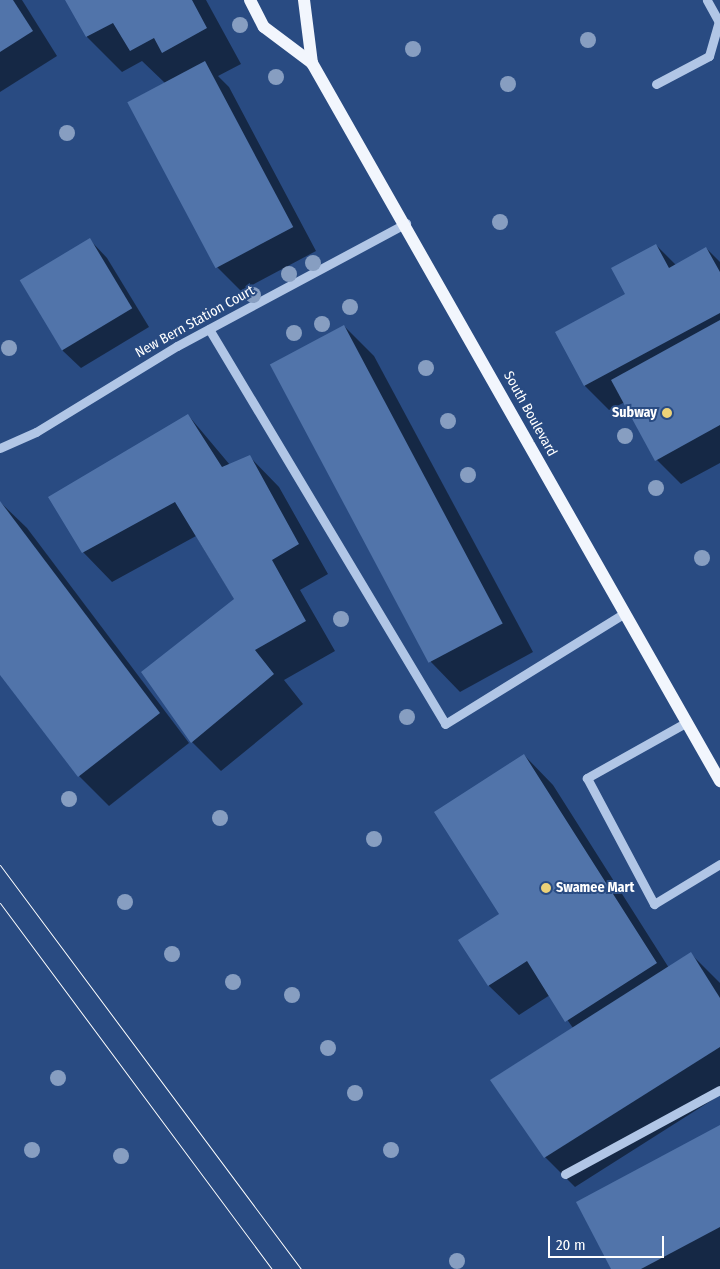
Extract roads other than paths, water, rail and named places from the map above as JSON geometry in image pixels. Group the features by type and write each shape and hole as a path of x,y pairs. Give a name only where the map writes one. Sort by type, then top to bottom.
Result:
{"main road":[{"name":"South Boulevard","path":"250,0 264,27 312,63 406,223 720,781"},
{"name":"South Boulevard","path":"304,0 312,63"}],"street":[{"path":"656,84 709,56 719,22 707,0"},
{"name":"New Bern Station Court","path":"0,448 36,432 209,329 406,223"},
{"path":"209,329 445,724 626,613"},
{"path":"687,722 586,778 654,904 720,864"},
{"path":"565,1174 720,1090"}],"tram line":[{"path":"0,865 301,1269"},
{"path":"0,903 272,1269"}],"place":[{"name":"Subway","path":"667,413"},
{"name":"Swamee Mart","path":"546,888"}]}
